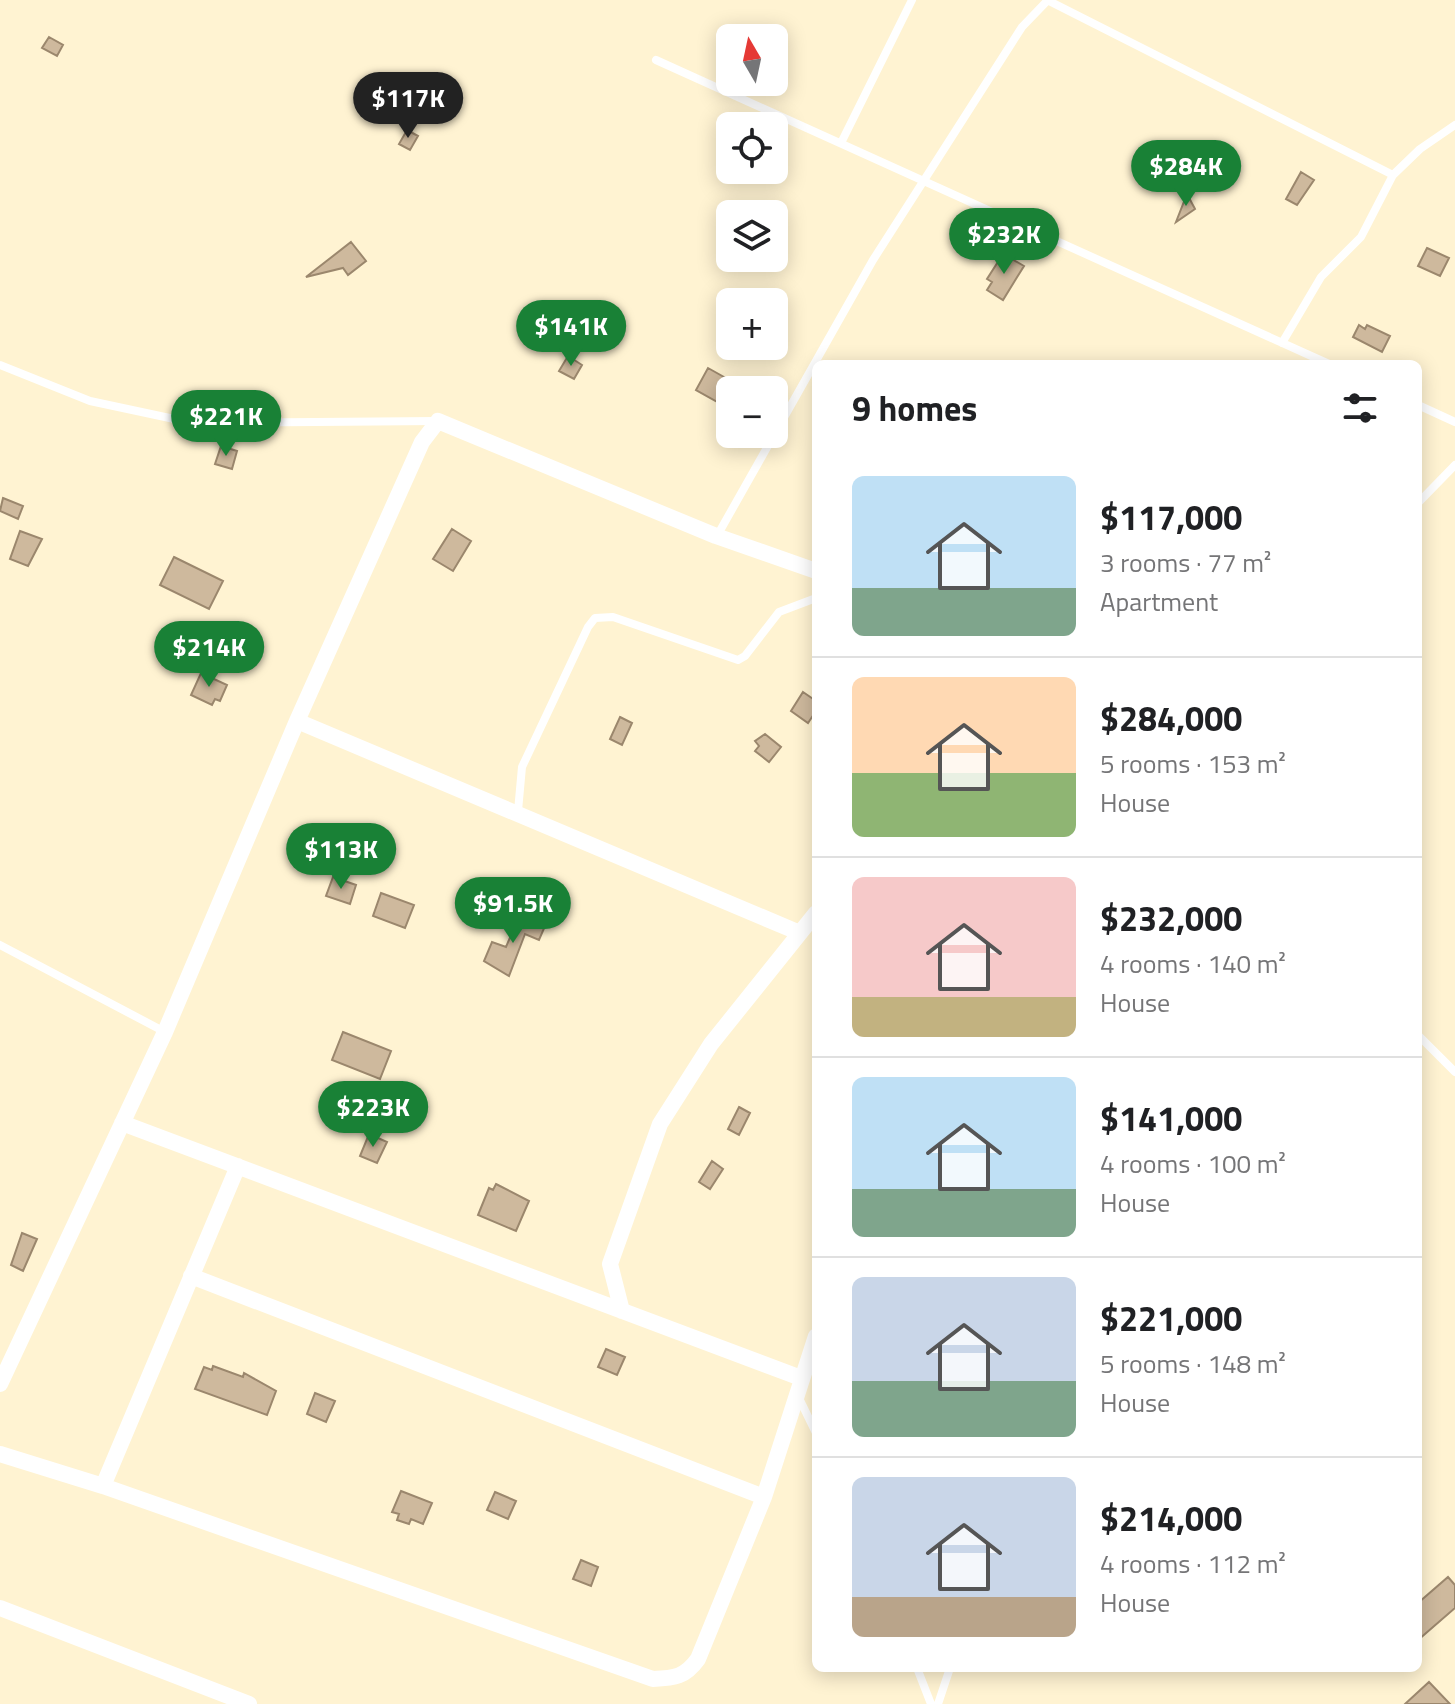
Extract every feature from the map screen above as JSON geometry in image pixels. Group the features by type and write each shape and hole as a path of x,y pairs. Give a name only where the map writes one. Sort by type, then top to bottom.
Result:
{"street":[{"path":"0,1384 165,1032 297,721 422,442 438,421 716,536 812,570"},
{"path":"297,721 518,811 800,933"},
{"path":"622,1311 610,1264 660,1124 711,1044 812,918"},
{"path":"122,1123 801,1378"},
{"path":"103,1486 238,1166"},
{"path":"191,1276 764,1497"},
{"path":"0,1454 103,1486 653,1679 680,1677 698,1659 764,1497 812,1347"},
{"path":"0,1608 249,1704"}],"lane":[{"path":"841,143 912,0"},
{"path":"816,360 873,260 1022,27 1048,0 1393,175"},
{"path":"656,60 1320,360"},
{"path":"1282,343 1321,277 1361,237 1393,175 1411,156 1455,125"},
{"path":"0,365 90,401 193,423 438,421"},
{"path":"716,536 812,367"},
{"path":"1422,407 1455,422"},
{"path":"1422,499 1455,465"},
{"path":"518,811 522,767 595,618 613,617 738,660 745,656 779,612 812,600"},
{"path":"0,945 165,1032"},
{"path":"1422,1039 1455,1072"},
{"path":"797,1396 812,1425"},
{"path":"919,1672 931,1704"},
{"path":"938,1704 949,1672"}],"building":[{"path":"49,37 63,45 57,56 42,48"},
{"path":"407,130 418,136 410,150 399,144"},
{"path":"1301,172 1314,180 1297,205 1286,199"},
{"path":"1187,194 1195,209 1176,222"},
{"path":"351,242 366,261 348,275 343,268 306,277"},
{"path":"1427,248 1449,258 1440,276 1418,266"},
{"path":"1003,254 1024,266 1003,300 987,290 992,282 987,279"},
{"path":"1359,325 1365,329 1367,325 1390,336 1382,352 1353,337"},
{"path":"568,356 582,365 574,379 559,371"},
{"path":"708,368 722,376 716,376 716,401 696,390"},
{"path":"221,446 237,451 232,469 215,464"},
{"path":"3,498 23,506 18,519 0,511"},
{"path":"452,529 471,541 453,571 433,559"},
{"path":"20,531 42,539 28,566 10,559"},
{"path":"174,557 223,581 209,609 160,585"},
{"path":"201,673 227,685 220,701 215,699 212,705 191,695"},
{"path":"803,692 812,698 812,717 808,723 791,711"},
{"path":"620,717 632,723 622,745 610,739"},
{"path":"765,734 781,747 769,762 755,751 759,746 755,741"},
{"path":"333,877 356,885 350,904 326,896"},
{"path":"381,893 414,905 405,928 373,916"},
{"path":"519,916 545,926 539,940 525,934 509,976 484,961 492,942 506,947"},
{"path":"343,1032 391,1051 380,1079 332,1060"},
{"path":"739,1107 750,1113 739,1135 728,1129"},
{"path":"369,1134 387,1142 377,1163 360,1156"},
{"path":"712,1161 723,1169 710,1189 699,1182"},
{"path":"496,1184 529,1201 516,1231 478,1215 489,1188 493,1190"},
{"path":"22,1233 37,1239 23,1271 11,1265"},
{"path":"606,1349 625,1357 617,1375 598,1367"},
{"path":"213,1366 243,1377 244,1373 276,1391 267,1415 195,1389 204,1367 212,1370"},
{"path":"315,1393 335,1401 326,1422 307,1414"},
{"path":"401,1491 432,1503 423,1524 411,1519 409,1524 397,1520 399,1514 392,1512"},
{"path":"495,1492 516,1501 508,1519 487,1510"},
{"path":"581,1560 598,1567 591,1586 573,1579"},
{"path":"1448,1577 1455,1585 1455,1608 1422,1637 1422,1600"},
{"path":"1429,1682 1450,1704 1405,1704"}]}
